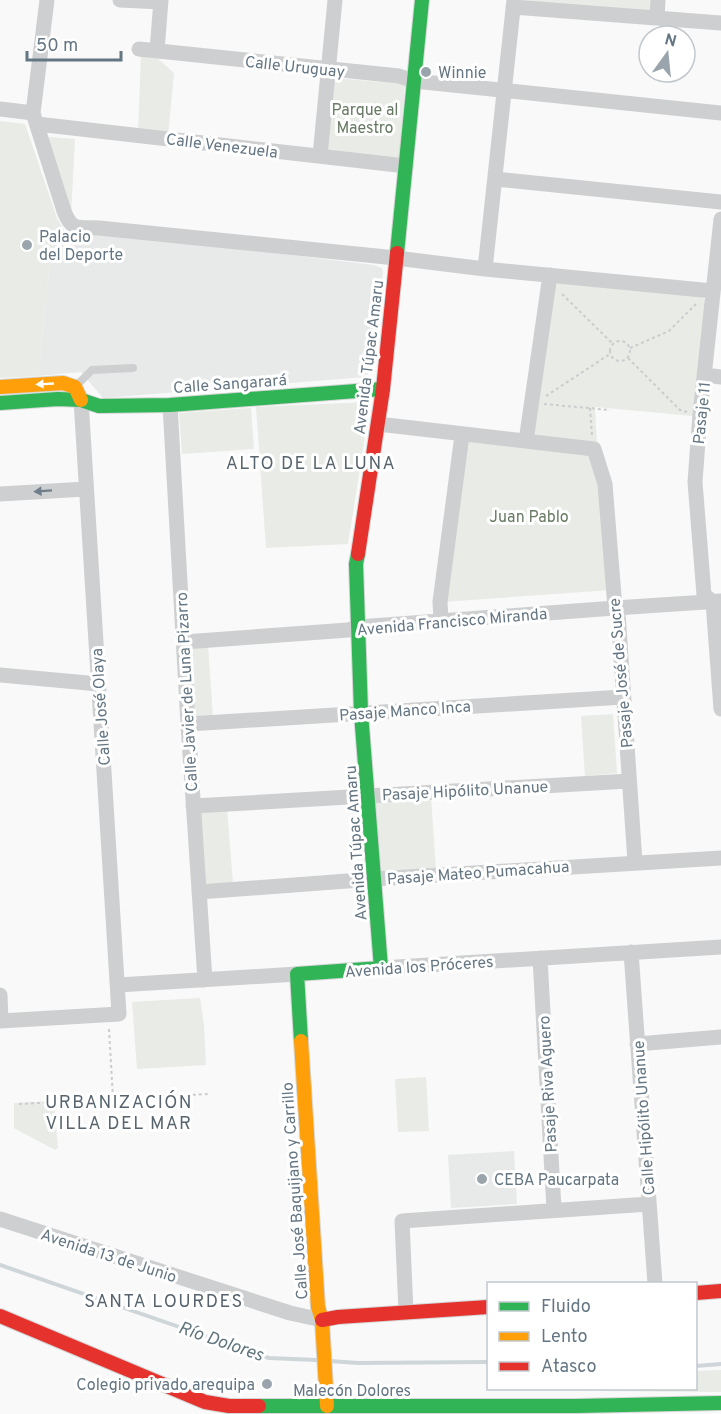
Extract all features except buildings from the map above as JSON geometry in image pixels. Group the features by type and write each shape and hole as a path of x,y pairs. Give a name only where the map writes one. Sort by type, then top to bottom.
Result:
{"street":[{"path":"47,0 35,118 68,222 73,226 396,258 549,278 709,291"},
{"path":"120,0 161,1 157,51"},
{"path":"320,156 335,0"},
{"name":"Avenida Túpac Amaru","path":"381,968 361,713 356,564 383,388 423,0"},
{"path":"657,18 658,0"},
{"path":"485,268 514,4 721,23"},
{"name":"Calle Uruguay","path":"139,49 399,76 414,81 504,91 721,113"},
{"name":"Calle Venezuela","path":"0,109 35,118 406,166"},
{"path":"495,179 721,202"},
{"name":"Pasaje 11","path":"721,219 709,291 696,482 704,595 717,601 721,702"},
{"path":"526,441 534,403 549,278"},
{"path":"705,375 721,377"},
{"path":"0,387 63,383 78,393"},
{"name":"Calle Sangarará","path":"78,393 99,406 170,405 383,388"},
{"path":"0,403 58,399 78,393"},
{"name":"Calle José Olaya","path":"78,393 118,985 113,1014"},
{"name":"Calle Javier de Luna Pizarro","path":"170,405 205,980"},
{"path":"378,424 594,449"},
{"path":"441,620 440,602 462,435"},
{"name":"Pasaje José de Sucre","path":"594,449 605,484 615,608 618,613 634,862"},
{"path":"0,494 86,489"},
{"name":"Avenida Francisco Miranda","path":"184,642 348,630 358,627 441,620 717,601"},
{"path":"0,675 99,684"},
{"name":"Pasaje Manco Inca","path":"188,724 623,697"},
{"name":"Pasaje Hipólito Unanue","path":"193,806 629,781"},
{"name":"Pasaje Mateo Pumacahua","path":"199,892 721,858"},
{"name":"Avenida los Próceres","path":"118,985 721,947"},
{"name":"Calle Hipólito Unanue","path":"631,952 655,1282"},
{"name":"Pasaje Riva Aguero","path":"540,958 554,1209"},
{"name":"Calle José Baquijano y Carrillo","path":"297,974 318,1307 322,1320 327,1406"},
{"path":"0,995 1,1021 113,1014"},
{"path":"637,1044 721,1037"},
{"path":"406,1312 402,1221 649,1203"},
{"name":"Avenida 13 de Junio","path":"0,1219 290,1313 322,1320"},
{"path":"697,1293 721,1291"},
{"path":"322,1320 487,1307"},
{"name":"Malecón Dolores","path":"0,1316 205,1402 256,1410 327,1406 576,1410 691,1409 721,1403"}],"lane":[{"path":"78,393 92,370 133,368"}],"path":[{"path":"549,278 613,344"},
{"path":"630,348 669,331 709,291"},
{"path":"620,341 626,343 630,348 628,358 620,362 610,354 613,344 620,341"},
{"path":"534,403 610,354"},
{"path":"628,358 680,410 700,414"},
{"path":"534,403 610,410"},
{"path":"590,408 594,449"},
{"path":"112,1098 113,1014"},
{"path":"19,1104 208,1094"}],"shaded area":[{"path":"57,218 64,230 217,246 374,265 382,268 370,371 365,377 103,398 81,372 38,376"},
{"name":"CEBA Paucarpata","path":"514,1151 517,1204 451,1208 448,1155"}],"green space":[{"path":"520,0 653,0 652,14"},
{"path":"141,54 154,55 174,73 168,136 138,133"},
{"name":"Parque al Maestro","path":"333,78 405,84 399,160 325,153"},
{"name":"Palacio del Deporte","path":"0,121 25,124 57,218 38,376 0,378"},
{"path":"48,137 75,139 71,216"},
{"name":"Juan Pablo","path":"552,280 701,296 706,301 693,416 595,407 611,590 443,602 466,434 529,442"},
{"path":"368,402 370,405 348,544 266,548 256,407"},
{"path":"251,408 254,449 182,454 179,413"},
{"path":"208,644 213,718 192,719 188,645"},
{"path":"613,714 617,773 585,776 581,716"},
{"path":"431,796 436,871 379,874 374,799"},
{"path":"227,808 233,884 204,886 199,810"},
{"path":"200,998 206,1065 137,1069 132,1002"},
{"path":"426,1077 429,1131 398,1132 395,1079"},
{"path":"54,1101 58,1148 55,1150 14,1128 14,1103"},
{"path":"721,1370 721,1392 599,1391 697,1390 697,1371"}],"waterway":[{"name":"Río Dolores","path":"0,1265 269,1358 317,1360"},
{"name":"Río Dolores","path":"330,1361 358,1363 487,1362"},
{"name":"Río Dolores","path":"697,1366 721,1364"}],"traffic: fast":[{"path":"397,253 422,0"},
{"path":"0,403 58,399 81,400 99,406 170,405 383,389"},
{"path":"301,1041 297,974 381,968 361,713 356,564 358,554"},
{"path":"259,1406 576,1406 721,1403"}],"traffic: slow":[{"path":"0,387 63,383 75,387 81,400"},
{"path":"301,1041 318,1307 322,1320 327,1406"}],"traffic: jam":[{"path":"358,554 383,389 397,253"},
{"path":"697,1293 721,1291"},
{"path":"322,1320 487,1307"},
{"path":"0,1316 205,1402 229,1406 259,1406"}],"place":[{"name":"Winnie","path":"426,72"},
{"name":"Palacio del Deporte","path":"27,245"},
{"name":"CEBA Paucarpata","path":"482,1179"},
{"name":"Colegio privado arequipa","path":"267,1384"}],"district":[{"name":"ALTO DE LA LUNA","path":"311,463"},
{"name":"URBANIZACIÓN VILLA DEL MAR","path":"119,1112"},
{"name":"SANTA LOURDES","path":"164,1301"}]}
